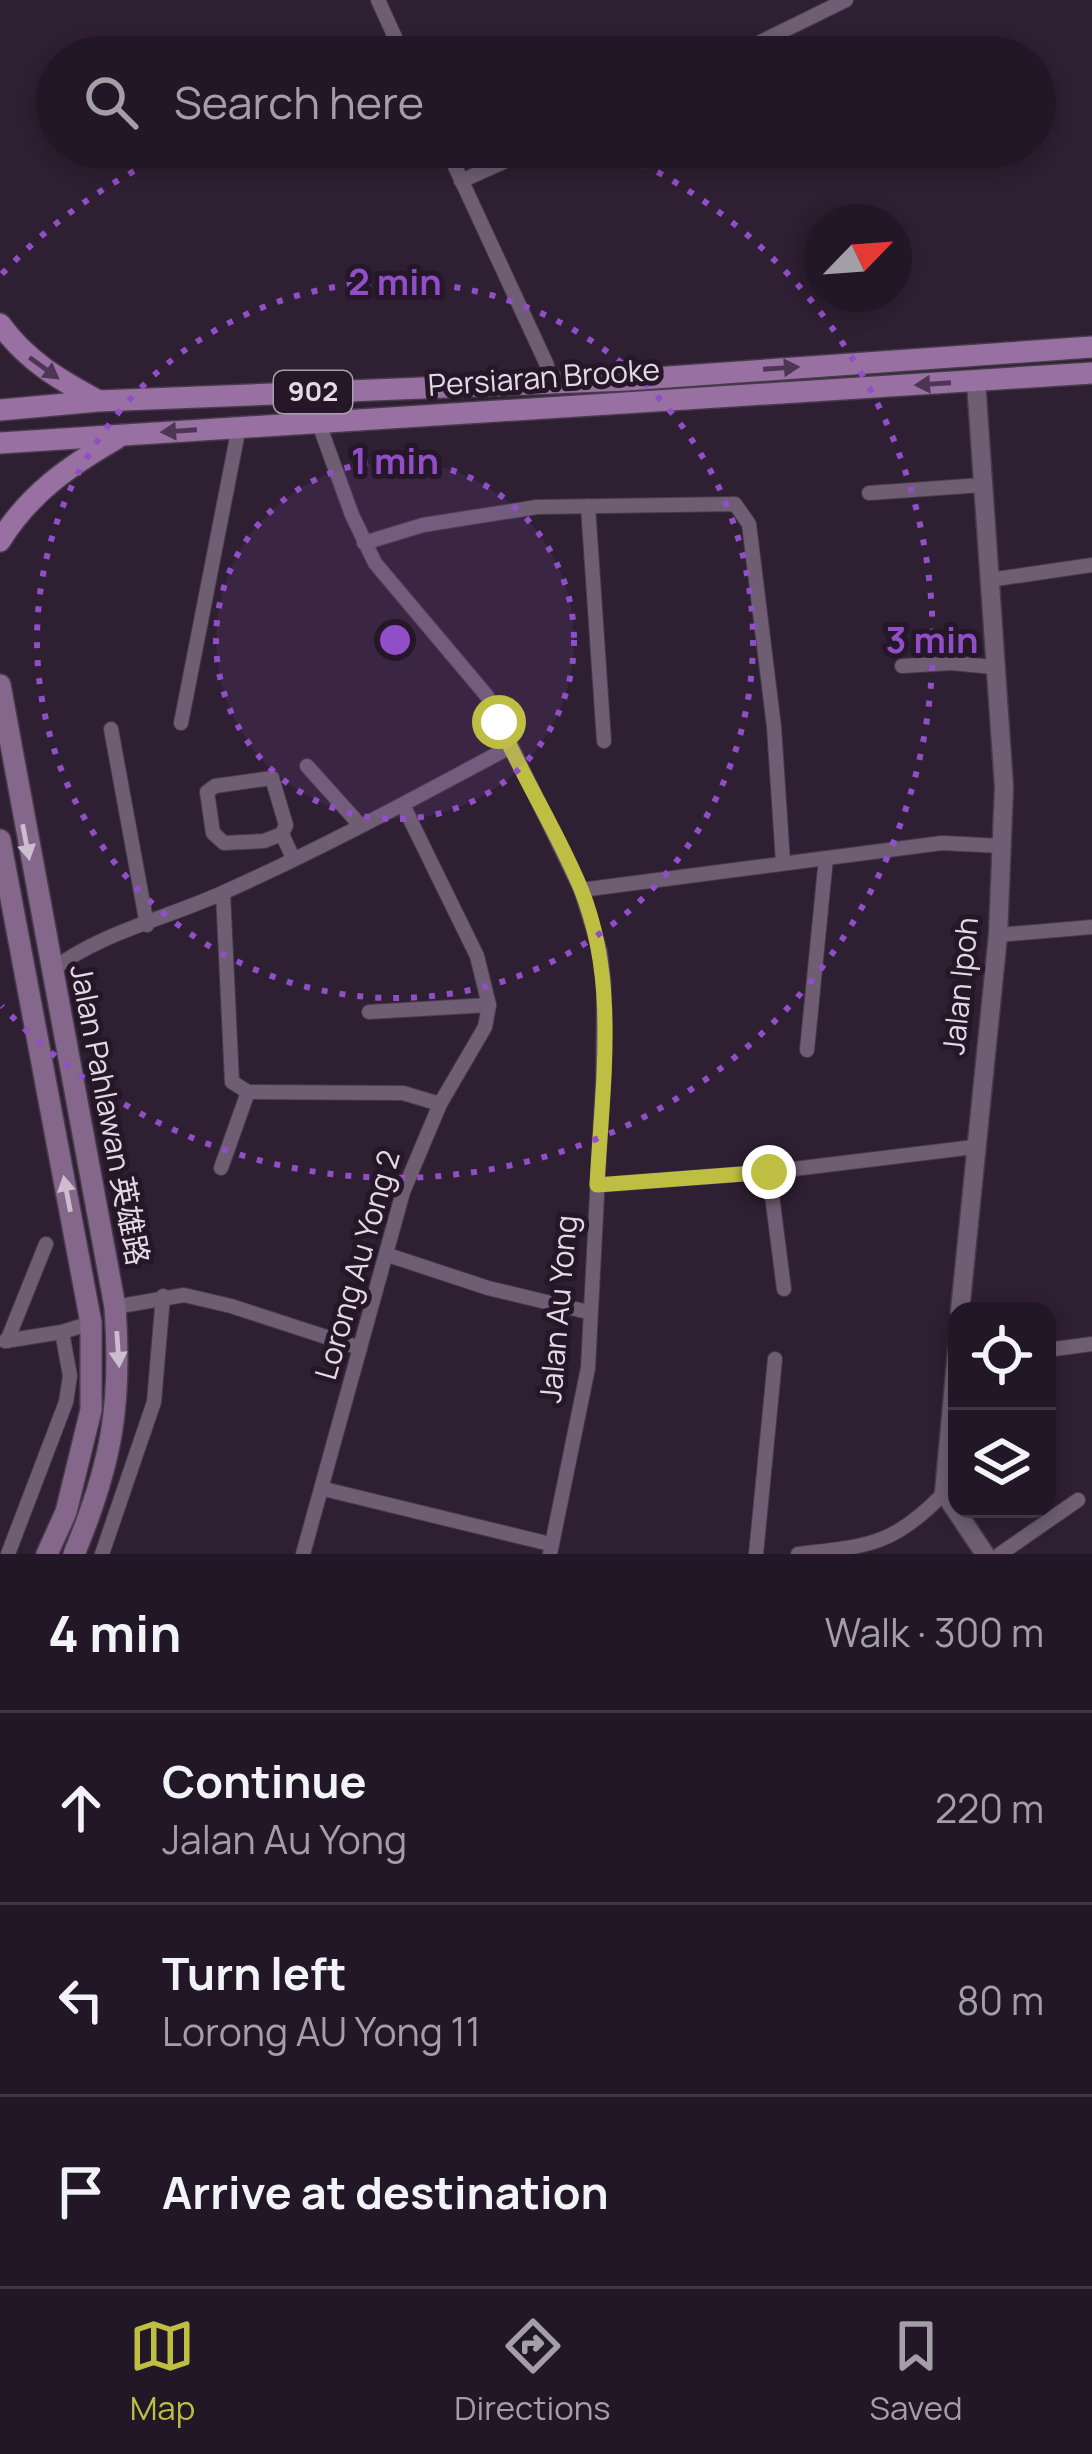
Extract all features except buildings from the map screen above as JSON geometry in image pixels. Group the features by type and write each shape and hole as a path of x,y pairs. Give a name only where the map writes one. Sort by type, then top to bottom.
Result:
{"main road":[{"path":"0,324 45,372 98,401"},
{"name":"Persiaran Brooke","path":"0,443 631,403 664,388 1092,347"},
{"name":"Persiaran Brooke","path":"0,410 98,401 626,380 664,388 976,381 1092,373"},
{"path":"0,541 39,491 69,466 121,435"},
{"name":"Jalan Pahlawan 英雄路","path":"0,685 115,1307 120,1376 116,1424 74,1554"},
{"name":"Jalan Pahlawan 英雄路","path":"0,840 91,1323 91,1410 66,1512 47,1554"}],"street":[{"path":"378,0 394,36"},
{"path":"773,36 846,0"},
{"path":"455,168 548,365"},
{"path":"461,181 490,168"},
{"name":"Jalan Ipoh","path":"961,1302 998,935 1004,787 976,381"},
{"name":"Jalan Au Yong","path":"319,424 374,562 487,696 581,890 600,951 604,984 588,1368 550,1549"},
{"path":"181,723 239,427"},
{"path":"869,494 982,485"},
{"path":"364,542 422,525 537,507 728,501 747,516 774,727 783,862"},
{"path":"588,506 604,741"},
{"path":"989,580 1092,565"},
{"path":"902,666 993,667"},
{"path":"111,729 147,925"},
{"path":"51,970 77,950 223,892 510,747"},
{"path":"307,766 360,825"},
{"path":"282,834 264,841 224,843 213,833 207,792 215,786 272,778 286,825 282,834 292,858"},
{"path":"369,1012 489,1005 476,956 403,805"},
{"path":"581,890 942,843 1002,846"},
{"path":"807,1050 826,858"},
{"path":"223,892 230,1076 239,1089 403,1093 440,1104"},
{"path":"998,935 1092,927"},
{"path":"43,929 77,950"},
{"name":"Lorong Au Yong 2","path":"303,1554 403,1192 440,1104 484,1027 489,1005"},
{"path":"221,1168 248,1092"},
{"path":"597,1185 769,1172 974,1148"},
{"path":"769,1172 784,1289"},
{"path":"4,1341 46,1244"},
{"path":"388,1255 488,1288 588,1312"},
{"path":"115,1307 184,1295 360,1348"},
{"path":"102,1554 154,1402 163,1296"},
{"path":"4,1341 91,1323"},
{"path":"8,1554 66,1402 70,1376 62,1332"},
{"path":"1056,1349 1092,1344"},
{"path":"756,1554 775,1359"},
{"path":"952,1410 944,1493 986,1554"},
{"path":"324,1489 550,1549"},
{"path":"798,1554 878,1543 904,1531 944,1493"},
{"path":"1000,1554 1078,1500"}],"route":[{"path":"499,722 581,890 600,951 603,1079 597,1185 769,1172"}]}
